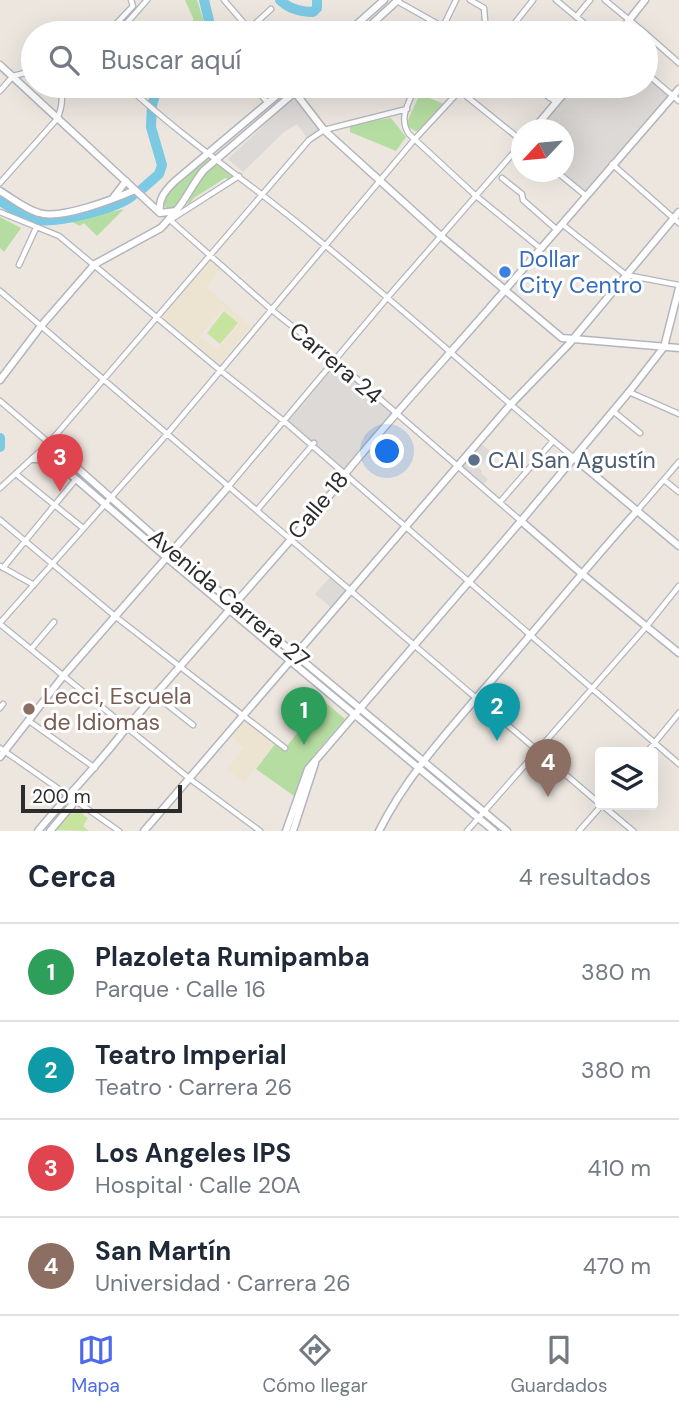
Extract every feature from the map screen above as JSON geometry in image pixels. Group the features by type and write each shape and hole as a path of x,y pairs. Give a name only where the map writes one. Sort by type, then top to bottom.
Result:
{"street":[{"path":"119,21 133,6 131,0"},
{"path":"224,0 240,21"},
{"path":"362,21 382,0"},
{"path":"446,21 456,0"},
{"path":"470,0 484,8 485,21"},
{"path":"516,21 533,0"},
{"path":"556,0 581,21"},
{"path":"576,17 590,0"},
{"path":"605,0 629,19 645,0"},
{"path":"128,21 144,1"},
{"path":"376,21 398,1 433,21"},
{"path":"258,21 271,9"},
{"path":"658,45 679,64"},
{"name":"Carrera 24","path":"0,65 21,84"},
{"path":"0,91 13,76 21,74"},
{"path":"658,84 676,99"},
{"name":"Calle 18","path":"38,831 66,797 96,768 127,727 343,480 395,412 505,290 612,164 676,99 679,89"},
{"name":"Carrera 24","path":"36,98 160,213 273,311 679,653"},
{"path":"140,98 327,247 679,546"},
{"path":"264,98 268,103"},
{"path":"146,199 154,201 274,98"},
{"path":"170,220 187,199 197,177 288,98"},
{"path":"300,98 324,130 442,237 562,338 679,348"},
{"path":"411,98 403,118 404,127 414,141 540,248"},
{"path":"260,831 252,829 0,623 168,433 414,141 454,98"},
{"path":"469,98 511,133"},
{"path":"550,98 555,101"},
{"path":"541,119 558,98"},
{"path":"48,110 55,108 62,101"},
{"path":"0,183 57,119 62,101"},
{"path":"0,488 49,443 309,140 324,130 407,109"},
{"path":"118,831 2,752 64,675 285,422 334,360 511,154"},
{"path":"612,164 676,221"},
{"path":"0,380 41,326 95,264 143,239 239,176"},
{"path":"286,831 308,769 521,521 664,346 679,286 626,275 523,200 522,194 502,178"},
{"path":"111,201 126,181"},
{"path":"569,182 585,195"},
{"path":"0,191 34,212 57,214 111,201 136,190"},
{"path":"166,191 159,205 160,213 176,211"},
{"path":"0,212 59,236 95,264 221,371 313,444 406,529 679,764"},
{"path":"144,831 512,404 574,338 626,275 676,221 679,212"},
{"path":"19,265 36,228"},
{"path":"0,291 595,799"},
{"path":"629,392 679,414"},
{"name":"Avenida Carrera 27","path":"0,401 49,443 107,501 233,607 292,661 358,712 481,815 507,831"},
{"path":"613,411 640,433"},
{"path":"500,502 554,441"},
{"path":"33,460 51,460 47,452 49,443"},
{"path":"258,509 313,444"},
{"name":"Avenida Carrera 27","path":"51,460 107,501"},
{"path":"379,831 394,801 420,764 581,573 679,462"},
{"path":"16,474 83,528"},
{"path":"34,585 2,567 76,479"},
{"path":"664,480 679,492"},
{"path":"0,520 116,617 285,748"},
{"path":"467,831 679,586"},
{"name":"Avenida Carrera 27","path":"233,607 298,654 358,712"},
{"path":"32,648 54,622"},
{"path":"155,695 193,725"},
{"path":"651,747 679,713"},
{"path":"29,721 96,768"},
{"path":"293,831 316,761"},
{"name":"Calle 18","path":"50,831 72,804 70,796"},
{"path":"579,831 598,810"},
{"path":"608,810 634,831"},
{"name":"Avenida Carrera 27","path":"481,815 494,831"}],"shaded area":[{"path":"658,86 669,95 585,193 571,182 574,182 574,119 544,119 562,98 658,98"},
{"path":"293,98 297,98 322,130 308,139 297,124 284,132 243,172 228,159"},
{"path":"209,260 220,269 206,287 251,326 219,364 163,317","holes":["223,308 240,323 217,350 200,336"]},
{"path":"335,360 395,412 345,474 285,422"},
{"path":"481,444 491,452 479,468 488,479 484,484 462,466"},
{"path":"331,576 350,590 334,610 315,594"},
{"path":"245,720 275,743 244,783 227,769 244,748 231,736"}],"green space":[{"path":"185,0 197,0 204,21 193,21"},
{"path":"418,98 430,98 444,104 419,131 407,126"},
{"path":"391,118 406,137 396,151 350,132 350,127 354,124"},
{"path":"209,156 215,159 178,205 170,210 166,208 163,201 171,190"},
{"path":"218,162 237,175 229,180 225,178 194,198 186,208 195,186"},
{"path":"124,209 97,236 84,223 80,226 70,221"},
{"path":"0,217 21,228 4,252 0,248"},
{"path":"224,311 238,323 220,344 207,333"},
{"path":"319,697 345,719 313,756 294,796 256,769 278,740 287,746 301,728 304,713"},
{"path":"81,813 88,818 83,826 89,831 55,830 68,814"}],"waterway":[{"path":"204,0 209,21"},
{"path":"280,0 295,9 313,12 317,8 317,0"},
{"path":"142,189 159,174 162,165 151,127 154,98"},
{"path":"0,201 25,216 56,220 101,210 133,195"},
{"path":"0,438 0,447"}],"place":[{"name":"Dollar City Centro","path":"505,272"},
{"name":"CAI San Agustín","path":"474,460"},
{"name":"Los Angeles IPS","path":"60,492"},
{"name":"Lecci, Escuela de Idiomas","path":"29,709"},
{"name":"Teatro Imperial","path":"497,741"},
{"name":"Plazoleta Rumipamba","path":"304,745"},
{"name":"San Martín","path":"548,797"}]}
